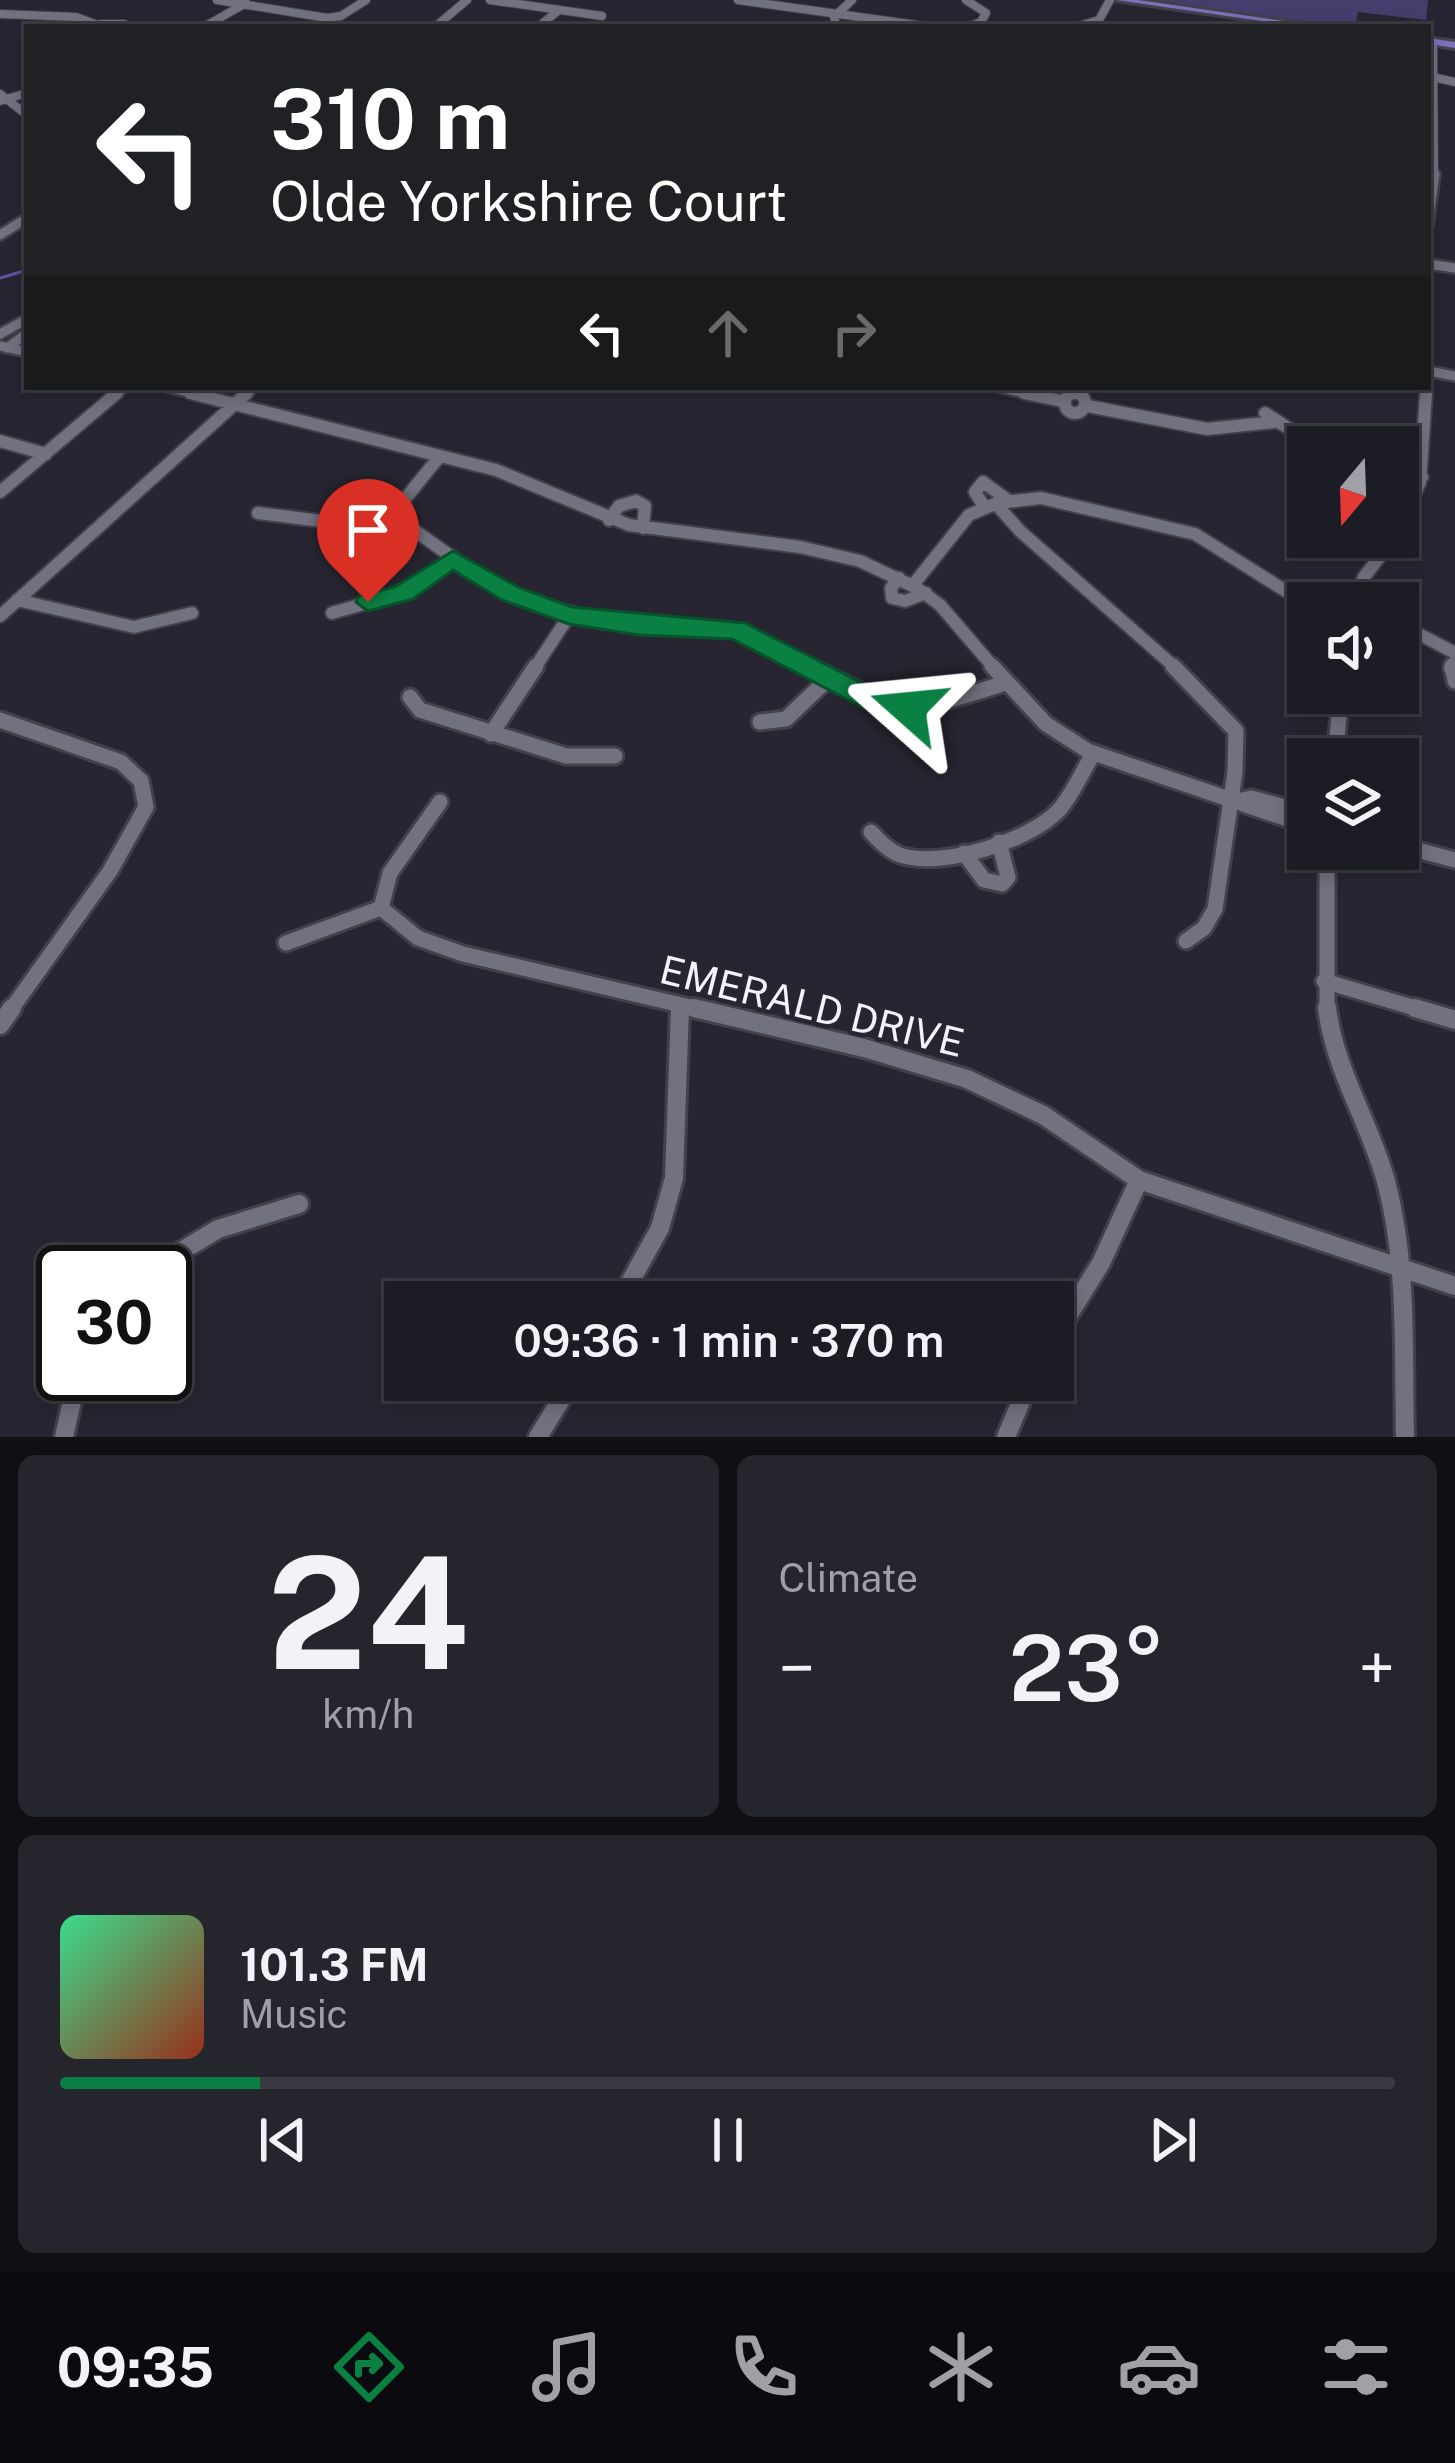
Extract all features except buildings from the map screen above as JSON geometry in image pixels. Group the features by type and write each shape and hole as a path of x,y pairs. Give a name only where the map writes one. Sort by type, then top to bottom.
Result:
{"main road":[{"path":"1115,0 1299,24"},
{"path":"1431,42 1455,45"}],"street":[{"path":"218,0 332,22 366,0"},
{"path":"439,24 467,0"},
{"path":"490,0 602,16"},
{"path":"738,0 907,24"},
{"path":"833,24 848,0"},
{"path":"966,0 982,8 985,18 977,24"},
{"path":"1085,24 1099,20 1115,0"},
{"path":"209,24 247,2"},
{"path":"2,7 94,24"},
{"path":"542,24 559,10"},
{"path":"1431,88 1437,154 1431,201"},
{"path":"0,492 121,390"},
{"path":"180,390 517,477 609,520 643,529 772,540 833,554 899,578 962,623 1005,683 1045,724 1094,754 1153,778 1287,820"},
{"path":"0,616 250,390"},
{"path":"1013,390 1062,400 1071,410 1088,406 1207,429 1269,418 1287,429"},
{"path":"1419,489 1426,390"},
{"path":"0,441 46,454"},
{"path":"440,456 409,493 403,513 410,530 511,594 569,616 639,626 736,630 872,700 908,708 930,707 1005,683"},
{"path":"609,520 619,506 636,501 645,506 643,529"},
{"path":"913,585 959,524 997,504 1064,501 1179,529 1287,591"},
{"path":"997,504 1231,721 1238,742 1234,800 1215,909 1204,928 1186,941"},
{"path":"259,513 329,522 403,513"},
{"path":"332,613 404,592 453,559"},
{"path":"899,578 891,588 892,598 905,602 926,593"},
{"path":"17,600 134,627 192,613"},
{"path":"491,734 569,616"},
{"path":"1419,635 1455,657 1449,670 1455,681"},
{"path":"760,722 786,719 829,678"},
{"path":"410,697 420,710 566,756 615,756"},
{"path":"0,721 121,762 141,781 146,807 110,871 1,1021"},
{"path":"871,832 888,849 914,858 964,854 999,842 1049,820 1094,754"},
{"path":"1234,800 1251,798 1287,807"},
{"path":"286,943 381,908 390,873 440,802"},
{"path":"964,854 978,876 989,884 1002,884 1008,877 999,842"},
{"path":"1419,851 1455,860"},
{"path":"1327,870 1324,981 1341,1072 1388,1189 1398,1268 1405,1437"},
{"name":"EMERALD DRIVE","path":"381,908 418,938 463,955 883,1053 967,1079 1043,1115 1139,1180 1455,1286"},
{"path":"1324,981 1455,1021"},
{"path":"631,1281 670,1199 676,1119 673,1045 680,1006"},
{"path":"1074,1308 1109,1255 1139,1180"},
{"path":"182,1245 226,1222 299,1204"},
{"path":"64,1437 72,1401"},
{"path":"538,1437 560,1401"},
{"path":"1006,1437 1021,1401"}],"shaded area":[{"path":"1143,0 1428,0 1426,20 1358,12 1356,24"}],"waterway":[{"path":"0,278 24,271"}],"route":[{"path":"368,602 404,592 453,559 511,594 569,616 639,626 736,630 872,700 908,708"}]}
